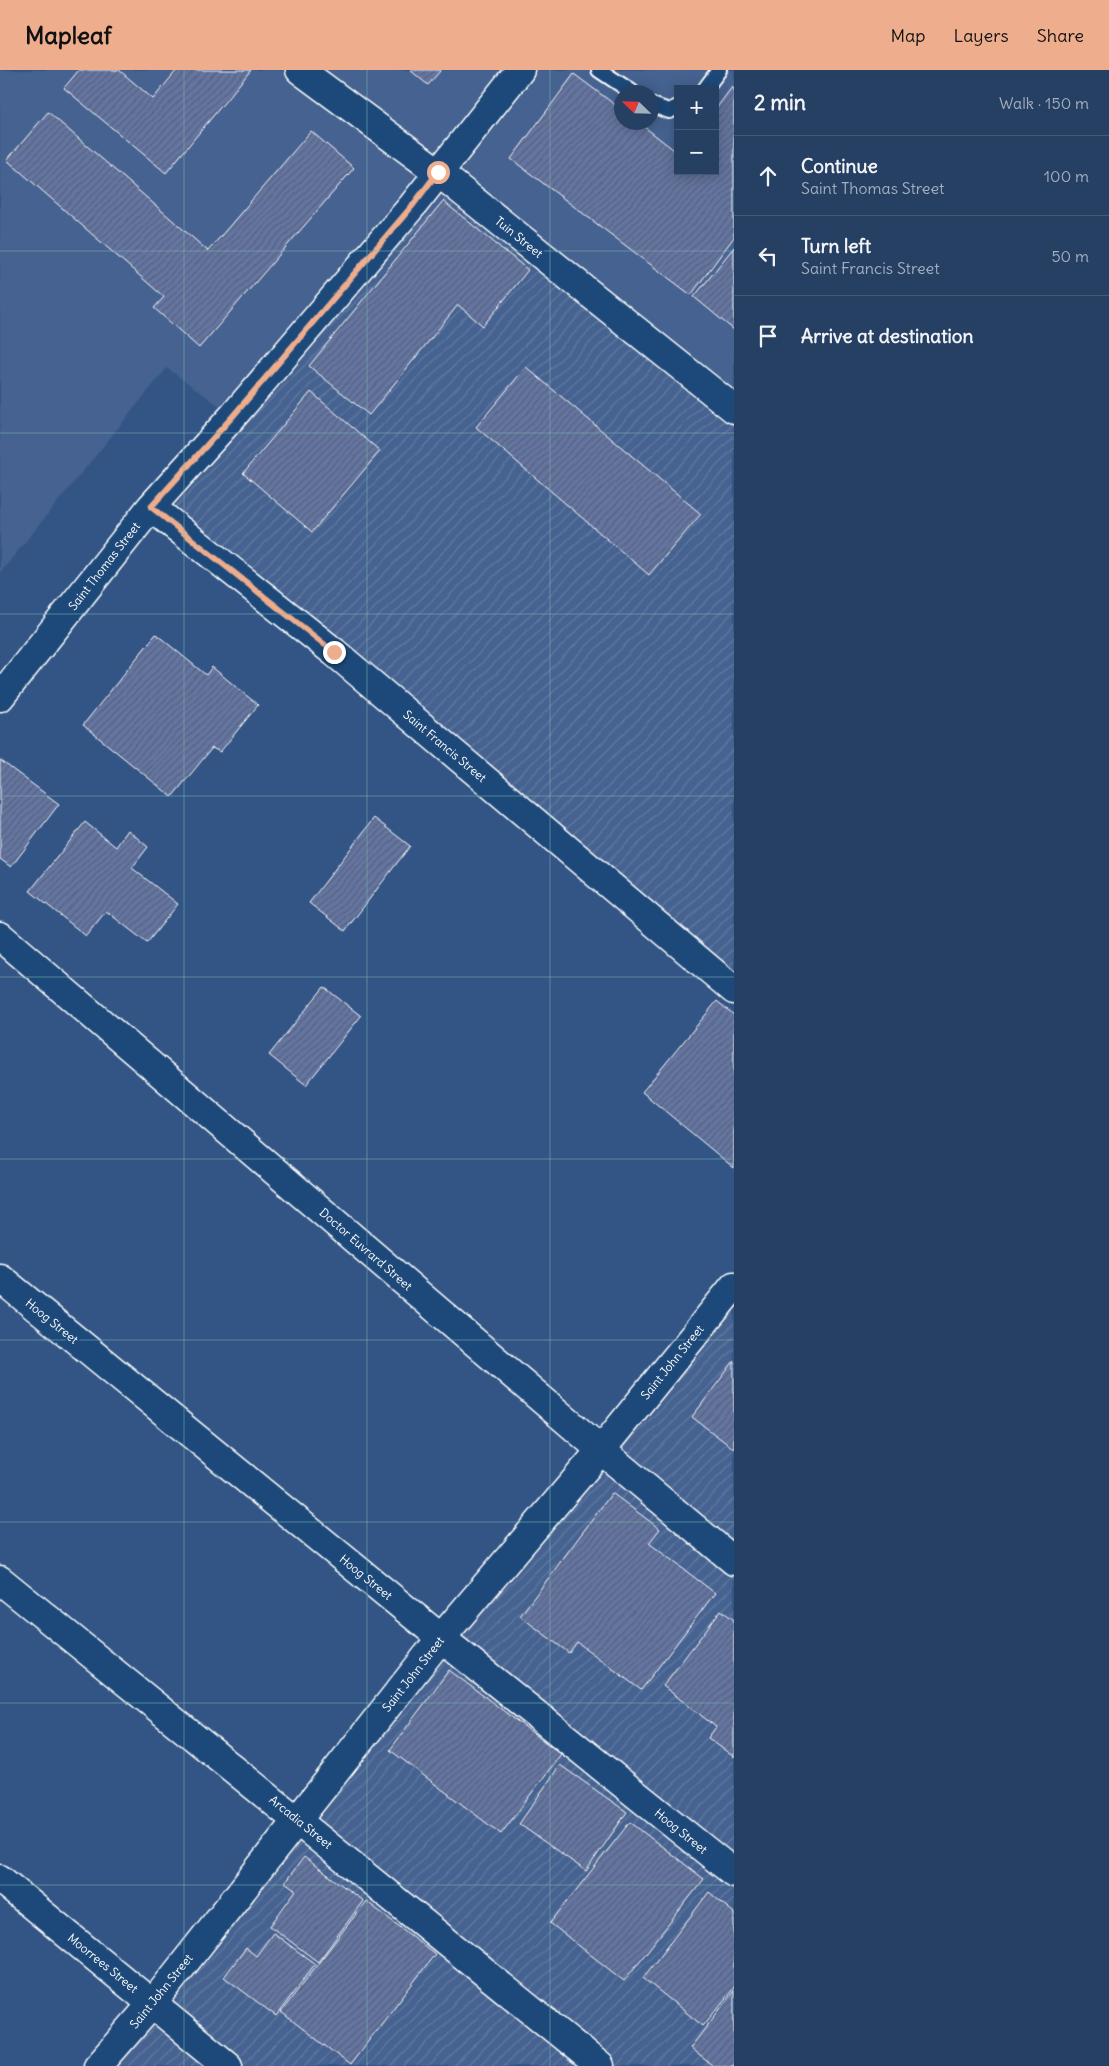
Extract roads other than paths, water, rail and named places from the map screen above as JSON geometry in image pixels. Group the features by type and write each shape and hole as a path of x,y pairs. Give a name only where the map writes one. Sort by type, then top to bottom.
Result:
{"street":[{"name":"Tuin Street","path":"300,70 438,172 734,409"},
{"name":"Saint Thomas Street","path":"0,697 151,507 233,416 413,205 520,70"},
{"name":"Saint Francis Street","path":"151,507 334,652 734,990"},
{"name":"Doctor Euvrard Street","path":"0,936 601,1450 734,1561"},
{"name":"Hoog Street","path":"0,1278 441,1638 734,1873"},
{"name":"Saint John Street","path":"98,2066 153,2003 441,1638 601,1450 734,1286"},
{"name":"Arcadia Street","path":"0,1580 600,2066"},
{"name":"Moorrees Street","path":"0,1879 228,2066"}],"lane":[{"path":"599,70 622,85"},
{"path":"708,85 719,70"},
{"path":"659,107 669,111 674,109"}]}
